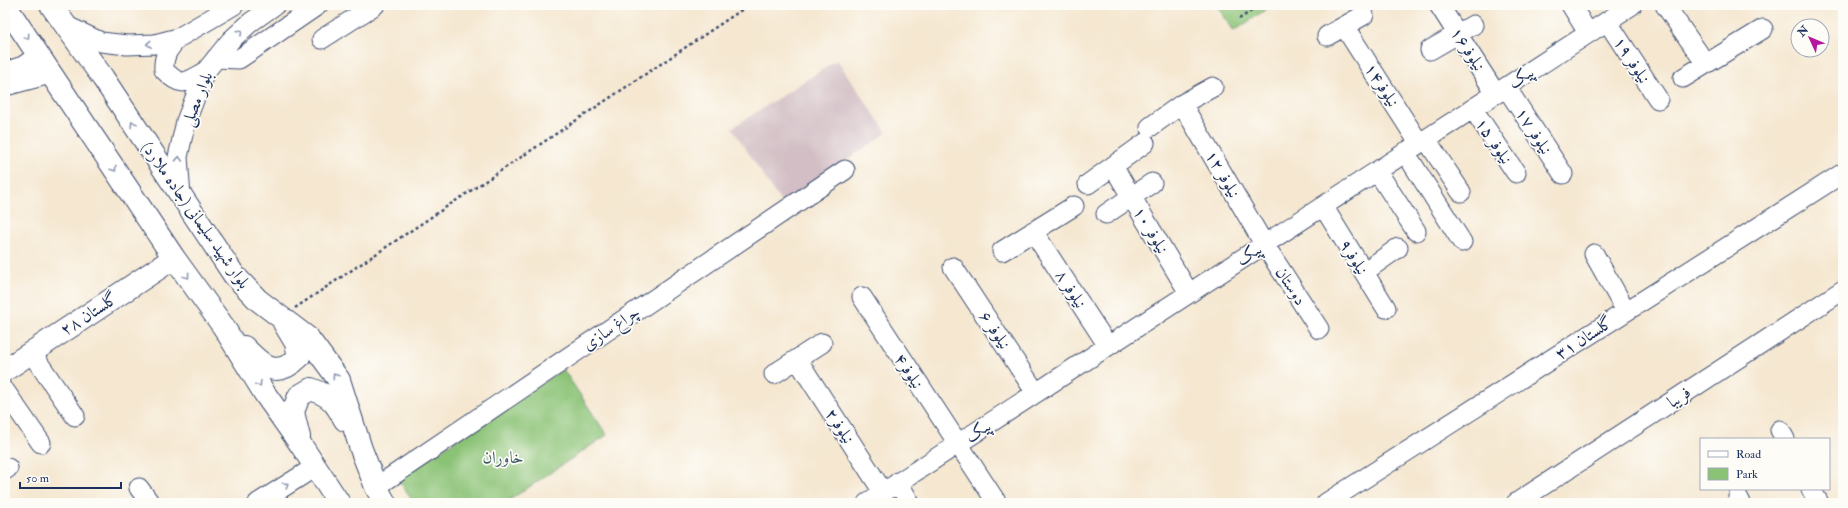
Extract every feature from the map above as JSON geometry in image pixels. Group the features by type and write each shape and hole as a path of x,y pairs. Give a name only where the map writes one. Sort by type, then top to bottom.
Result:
{"main road":[{"path":"5,5 174,258 223,326 265,394 339,503"},
{"name":"بلوار شهید سلیمانی (جاده ملارد)","path":"51,5 103,78 234,275 258,300 308,338 339,380 361,450 380,495"},
{"name":"گلستان ۲۸","path":"5,370 174,258"},
{"path":"223,326 257,360 273,370 288,367 299,357 296,344 281,317"},
{"path":"301,445 293,412 299,396 311,389 325,394 336,402 361,450"}],"street":[{"path":"65,25 101,42 127,45 155,44 178,38 234,5"},
{"name":"بلوار مصلی","path":"181,197 178,157 186,121 210,65 231,40 250,22 275,5"},
{"path":"178,38 168,49 163,59 164,70 174,80 186,82 210,65 239,59 318,5"},
{"path":"322,40 375,5"},
{"name":"نیلوفر۱۶","path":"1439,5 1465,30 1501,90"},
{"path":"1570,5 1588,33"},
{"name":"پیک","path":"867,503 1632,5"},
{"path":"1665,5 1706,64"},
{"path":"1327,36 1364,15"},
{"name":"نیلوفر ۱۹","path":"1607,21 1658,99"},
{"name":"نیلوفر۱۴","path":"1344,26 1417,145"},
{"path":"1683,78 1763,29"},
{"path":"1430,50 1465,30"},
{"path":"5,72 23,66 38,55"},
{"path":"5,86 50,74"},
{"path":"1088,184 1113,166 1182,104 1213,87"},
{"name":"نیلوفر ۱۷","path":"1501,90 1563,174"},
{"name":"نیلوفر ۱۲","path":"1182,104 1264,244"},
{"name":"نیلوفر ۱۵","path":"1472,109 1516,173"},
{"path":"1417,145 1460,192"},
{"path":"1417,145 1462,242"},
{"name":"نیلوفر ۱۰","path":"1113,166 1189,293"},
{"name":"چراغ سازی","path":"380,495 846,170"},
{"path":"1377,171 1416,230"},
{"name":"گلستان ۳۱","path":"1326,503 1843,173"},
{"path":"1106,214 1152,184"},
{"path":"1002,251 1074,206"},
{"name":"نیلوفر۹","path":"1323,206 1386,308"},
{"name":"نیلوفر ۸","path":"1033,231 1108,346"},
{"name":"دوستان","path":"1264,244 1319,328"},
{"path":"1364,272 1398,248"},
{"path":"1594,254 1626,311"},
{"name":"نیلوفر ۶","path":"953,267 1036,393"},
{"name":"فریبا","path":"1516,503 1843,290"},
{"name":"نیلوفر۴","path":"862,297 997,503"},
{"path":"774,374 822,343"},
{"path":"31,352 75,416"},
{"name":"نیلوفر۲","path":"797,359 891,487 910,503"},
{"path":"5,391 41,443"},
{"path":"258,503 315,467"},
{"path":"1812,490 1819,503"}],"path":[{"path":"281,317 749,5"},
{"path":"1239,19 1261,5"}],"shaded area":[{"path":"837,60 887,133 782,204 732,128"}],"green space":[{"path":"1216,5 1273,5 1234,31"},
{"name":"خاوران","path":"563,369 607,435 505,503 414,503 398,479"}]}
